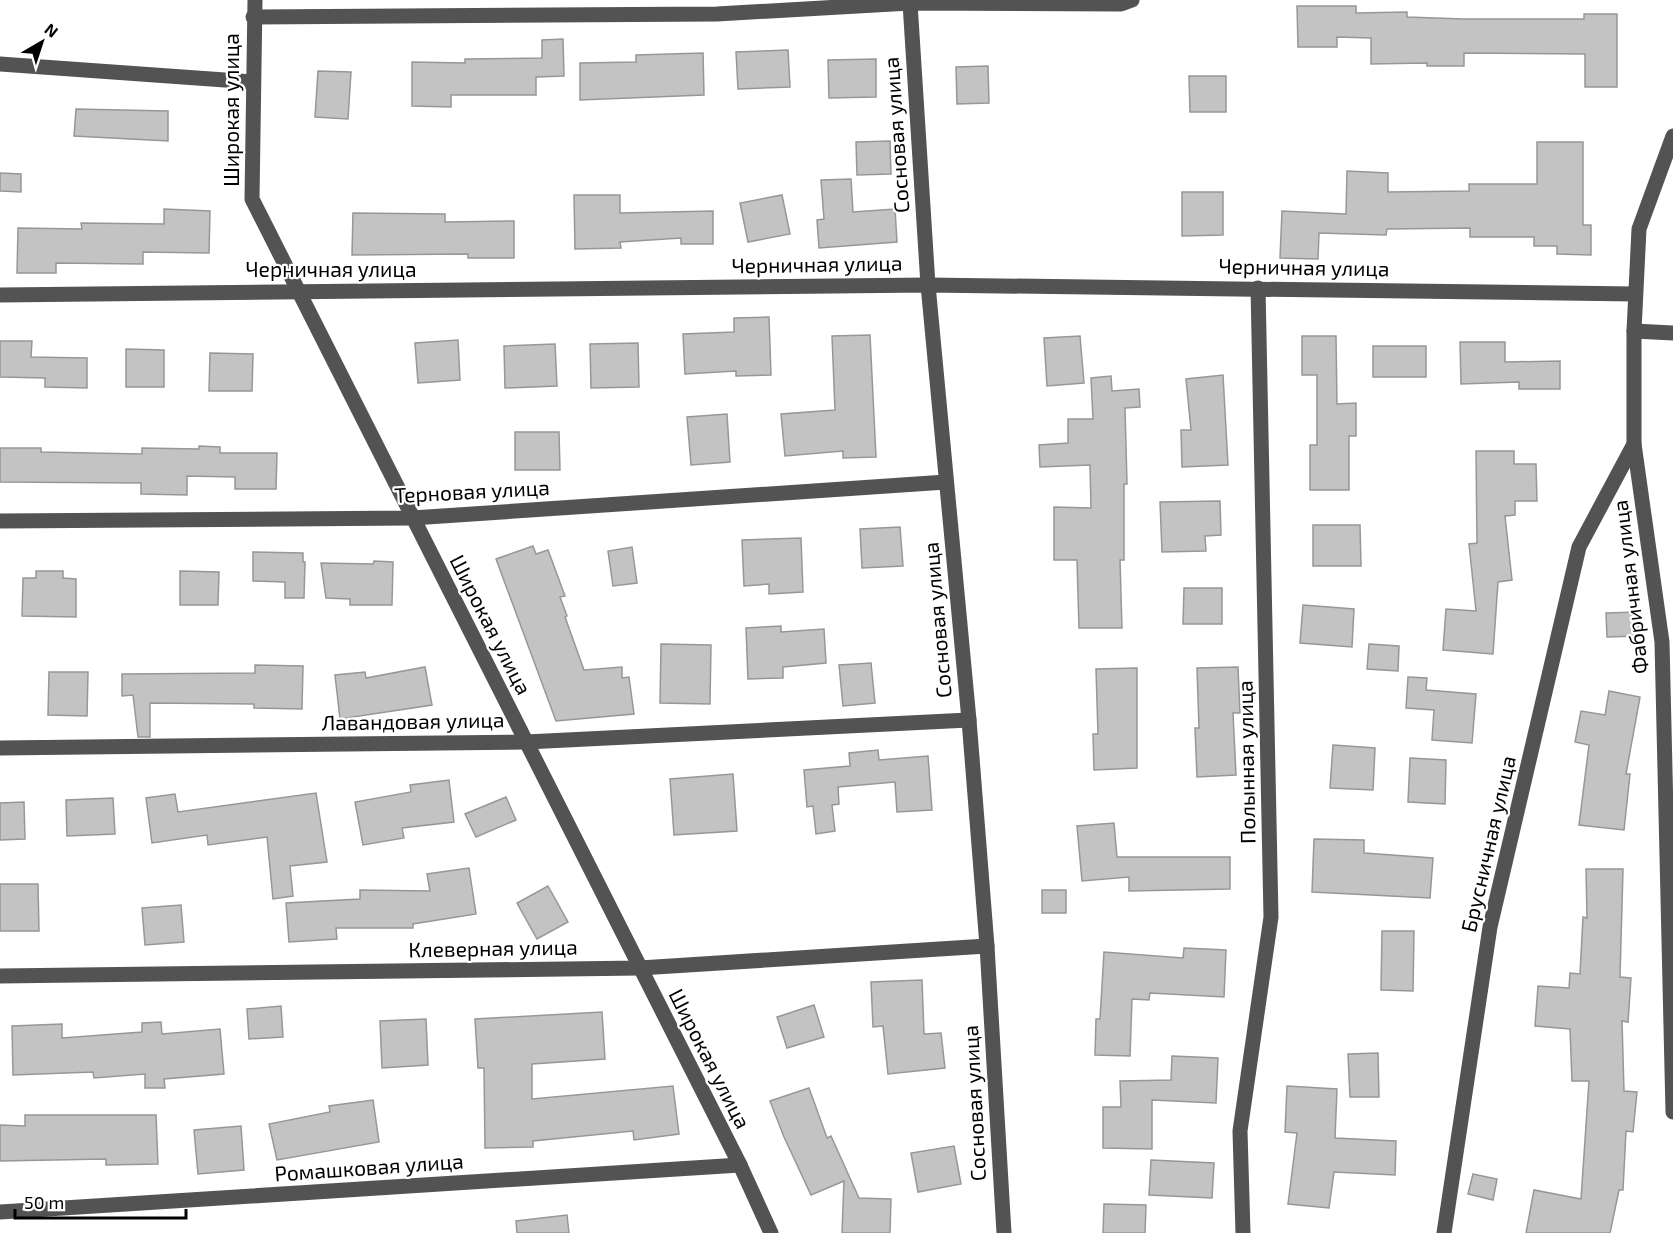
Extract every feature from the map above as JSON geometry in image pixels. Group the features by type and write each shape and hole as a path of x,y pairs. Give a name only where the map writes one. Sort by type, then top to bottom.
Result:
{"street":[{"name":"Широкая улица","path":"255,0 252,199 740,1165 771,1233"},
{"path":"253,17 717,14 910,3 1121,4 1132,0"},
{"name":"Сосновая улица","path":"910,3 928,285 969,720 987,946 1004,1233"},
{"path":"0,64 253,82"},
{"name":"Фабричная улица","path":"1673,136 1639,229 1634,331 1634,444 1662,642 1673,1112"},
{"name":"Черничная улица","path":"0,294 928,285 1635,294"},
{"name":"Полынная улица","path":"1243,1233 1240,1131 1271,917 1258,288"},
{"path":"1634,331 1673,333"},
{"name":"Брусничная улица","path":"1444,1233 1490,927 1579,547 1634,444"},
{"name":"Терновая улица","path":"0,521 412,518 946,482"},
{"name":"Лавандовая улица","path":"0,748 526,742 969,720"},
{"name":"Клеверная улица","path":"0,976 640,968 987,946"},
{"name":"Ромашковая улица","path":"0,1212 740,1165"}],"building":[{"path":"1297,6 1356,6 1356,13 1407,12 1407,17 1464,19 1584,19 1584,14 1617,14 1617,87 1585,87 1585,54 1464,53 1464,66 1427,66 1427,63 1371,64 1371,38 1337,37 1337,47 1298,47"},
{"path":"563,39 564,76 536,77 536,95 451,95 451,107 412,106 412,62 465,63 465,59 542,58 542,40"},
{"path":"788,50 790,87 738,89 736,52"},
{"path":"703,53 704,95 580,100 580,63 636,62 636,55"},
{"path":"876,59 876,97 829,98 828,60"},
{"path":"988,66 989,103 957,104 956,67"},
{"path":"318,71 351,72 348,119 315,117"},
{"path":"1189,76 1226,76 1226,112 1190,112"},
{"path":"76,109 168,111 168,141 74,136"},
{"path":"890,141 891,174 857,175 856,142"},
{"path":"1537,142 1583,142 1583,225 1591,225 1591,255 1557,254 1557,246 1534,246 1534,237 1470,237 1470,228 1387,229 1386,235 1319,233 1318,259 1280,258 1282,211 1346,214 1347,171 1388,173 1388,192 1469,191 1469,184 1537,184"},
{"path":"0,173 21,174 21,192 0,191"},
{"path":"851,179 853,212 895,209 897,242 819,248 817,220 824,219 821,180"},
{"path":"1182,192 1223,192 1223,235 1182,236"},
{"path":"574,195 620,195 620,213 713,211 713,244 681,244 681,238 620,242 621,248 575,249"},
{"path":"782,195 790,234 748,242 740,203"},
{"path":"164,209 210,211 209,253 143,252 143,264 56,263 56,273 17,273 18,228 82,229 81,223 164,224"},
{"path":"353,213 445,214 445,222 514,221 514,258 468,258 468,254 352,255"},
{"path":"769,317 771,375 736,376 736,371 685,374 683,334 734,332 734,318"},
{"path":"870,335 876,457 843,458 843,451 785,456 781,414 835,410 832,336"},
{"path":"1080,336 1084,383 1047,386 1044,338"},
{"path":"1302,336 1336,336 1337,404 1356,403 1356,436 1349,436 1349,490 1310,490 1310,445 1317,445 1317,375 1302,375"},
{"path":"458,340 460,380 418,383 415,343"},
{"path":"0,341 32,341 31,357 87,358 87,388 45,387 45,378 0,377"},
{"path":"1460,342 1505,342 1505,362 1560,361 1560,389 1519,389 1519,382 1461,384"},
{"path":"638,343 639,387 591,388 590,344"},
{"path":"555,344 557,386 505,388 504,346"},
{"path":"1373,346 1426,346 1426,377 1373,377"},
{"path":"126,349 164,350 164,387 126,387"},
{"path":"210,353 253,354 252,391 209,391"},
{"path":"1223,375 1228,465 1182,467 1181,430 1191,430 1186,379"},
{"path":"1111,376 1112,391 1139,389 1140,407 1125,408 1127,484 1124,484 1124,560 1120,560 1122,628 1079,628 1077,560 1054,560 1054,507 1091,508 1090,465 1040,467 1039,445 1068,443 1068,419 1093,419 1091,378"},
{"path":"727,414 730,462 691,465 687,417"},
{"path":"515,432 559,432 560,470 515,470"},
{"path":"199,446 220,447 220,453 277,453 276,489 235,489 235,477 187,476 187,495 141,494 141,483 0,482 0,448 41,448 41,452 142,454 142,448 199,449"},
{"path":"1476,451 1514,451 1514,464 1536,464 1537,501 1515,501 1515,515 1505,516 1512,580 1498,582 1493,654 1443,650 1446,609 1476,611 1469,544 1477,543"},
{"path":"1220,501 1221,535 1205,536 1206,551 1162,552 1160,502"},
{"path":"1313,525 1360,525 1361,566 1313,566"},
{"path":"900,527 903,566 862,568 860,529"},
{"path":"801,538 803,592 769,594 769,584 744,586 742,540"},
{"path":"533,546 536,554 548,550 565,596 560,597 567,616 565,617 584,670 622,667 622,678 629,677 634,714 556,721 496,559"},
{"path":"632,547 637,583 613,586 608,551"},
{"path":"253,552 303,553 304,598 285,598 285,582 253,581"},
{"path":"374,561 393,562 392,605 350,605 350,599 326,598 321,563 373,564"},
{"path":"36,571 63,571 63,578 76,579 76,617 22,616 23,578 36,578"},
{"path":"180,571 219,572 218,605 180,605"},
{"path":"1184,588 1222,588 1222,624 1183,624"},
{"path":"1303,605 1354,609 1352,647 1300,643"},
{"path":"1638,612 1639,636 1607,637 1606,613"},
{"path":"781,626 781,632 824,629 826,663 783,667 783,678 748,679 746,628"},
{"path":"661,644 711,645 710,704 660,703"},
{"path":"1369,644 1399,646 1398,671 1367,669"},
{"path":"871,663 875,703 843,706 839,665"},
{"path":"255,665 303,666 302,709 254,708 254,704 150,703 150,737 138,737 133,695 122,696 122,674 255,673"},
{"path":"425,667 432,705 340,719 335,675 365,672 366,678"},
{"path":"1238,667 1240,713 1233,713 1236,775 1197,777 1195,728 1199,728 1197,668"},
{"path":"1137,668 1137,768 1094,770 1093,734 1098,734 1096,669"},
{"path":"49,672 88,672 87,716 48,715"},
{"path":"1408,677 1427,678 1426,690 1476,694 1472,743 1432,740 1434,710 1406,708"},
{"path":"1609,691 1640,697 1626,774 1630,774 1624,830 1579,825 1589,745 1575,742 1581,711 1605,715"},
{"path":"1333,745 1375,748 1373,790 1330,788"},
{"path":"878,750 879,760 928,756 932,810 897,812 895,782 838,787 839,804 832,805 835,831 816,834 813,806 807,807 804,770 850,766 849,753"},
{"path":"1410,758 1446,760 1445,804 1408,802"},
{"path":"733,774 737,831 674,835 670,779"},
{"path":"449,780 454,822 402,828 404,838 363,845 355,802 411,792 410,785"},
{"path":"316,793 327,862 290,866 293,896 273,899 267,837 208,845 207,835 152,843 146,798 175,794 178,812"},
{"path":"506,797 516,820 476,837 465,814"},
{"path":"113,798 115,834 67,836 66,800"},
{"path":"24,802 25,839 0,840 0,803"},
{"path":"1114,823 1117,857 1230,857 1230,889 1129,891 1129,877 1082,881 1077,826"},
{"path":"1314,839 1364,840 1364,853 1433,858 1430,898 1312,892"},
{"path":"469,868 476,914 413,924 413,928 336,928 337,939 289,942 286,903 360,899 360,890 430,891 427,874"},
{"path":"1586,869 1623,869 1620,977 1631,978 1628,1022 1622,1021 1624,1091 1637,1092 1633,1132 1626,1131 1623,1190 1619,1190 1610,1233 1526,1233 1534,1190 1581,1199 1589,1081 1572,1081 1570,1029 1535,1026 1538,986 1569,988 1570,973 1580,974 1583,917 1587,918"},
{"path":"0,884 38,884 39,931 0,931"},
{"path":"548,886 568,922 537,939 517,903"},
{"path":"1042,890 1066,890 1066,913 1042,913"},
{"path":"181,905 184,942 145,945 142,908"},
{"path":"1382,931 1414,931 1413,991 1381,990"},
{"path":"1184,948 1226,950 1224,997 1150,993 1149,1000 1132,999 1130,1056 1095,1055 1096,1019 1100,1019 1104,952 1183,958"},
{"path":"922,980 924,1034 941,1033 945,1068 888,1074 883,1026 873,1027 871,982"},
{"path":"814,1005 824,1037 787,1048 777,1017"},
{"path":"281,1006 283,1037 249,1039 247,1009"},
{"path":"602,1012 605,1059 532,1064 532,1099 673,1086 679,1134 634,1140 633,1131 533,1141 533,1147 485,1148 484,1068 478,1068 475,1019"},
{"path":"426,1019 428,1065 382,1068 380,1021"},
{"path":"161,1022 162,1034 220,1029 224,1074 164,1079 165,1088 145,1088 145,1074 94,1078 93,1072 13,1075 12,1026 62,1024 62,1038 142,1032 142,1023"},
{"path":"1378,1053 1379,1097 1350,1097 1348,1054"},
{"path":"1172,1056 1218,1058 1216,1103 1152,1100 1152,1149 1103,1148 1103,1107 1121,1107 1120,1081 1171,1080"},
{"path":"1287,1086 1337,1089 1335,1138 1396,1141 1395,1175 1334,1172 1329,1208 1288,1204 1297,1133 1285,1132"},
{"path":"809,1088 827,1138 831,1136 859,1198 891,1199 890,1233 842,1233 844,1181 811,1195 770,1101"},
{"path":"373,1100 379,1142 277,1160 269,1124 330,1112 329,1106"},
{"path":"25,1115 156,1115 158,1164 106,1165 106,1159 0,1161 0,1125 25,1126"},
{"path":"241,1126 244,1170 198,1174 194,1130"},
{"path":"954,1146 961,1184 918,1192 911,1153"},
{"path":"1151,1160 1214,1163 1212,1198 1149,1195"},
{"path":"1473,1174 1497,1179 1493,1200 1468,1194"},
{"path":"1104,1204 1146,1205 1145,1233 1103,1233"},
{"path":"567,1215 569,1233 517,1233 516,1221"}]}
